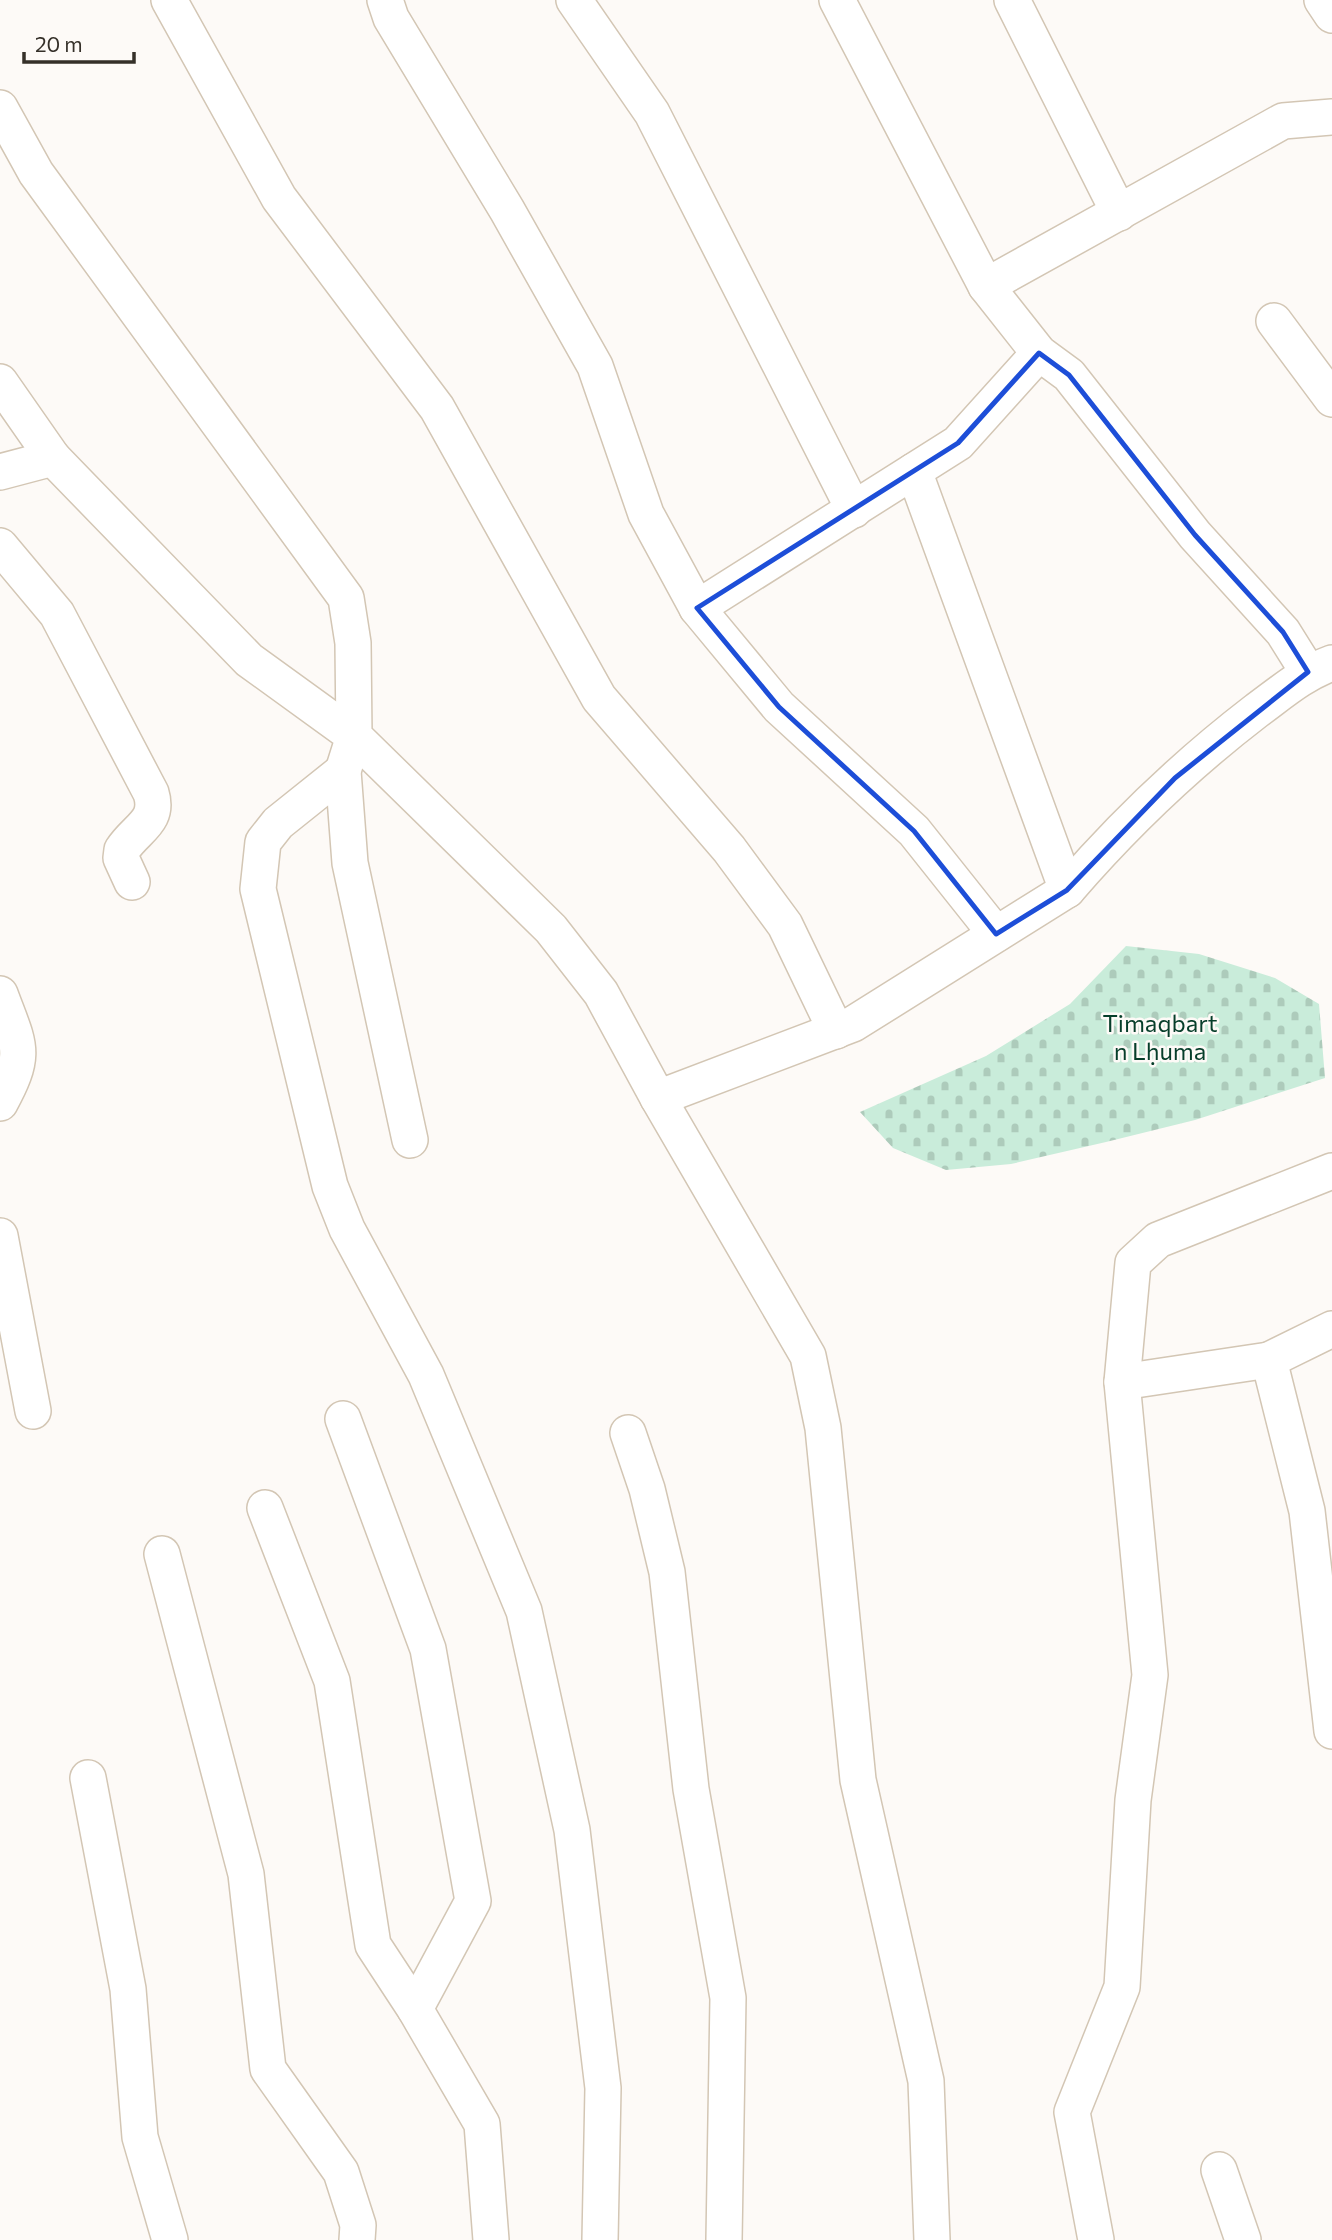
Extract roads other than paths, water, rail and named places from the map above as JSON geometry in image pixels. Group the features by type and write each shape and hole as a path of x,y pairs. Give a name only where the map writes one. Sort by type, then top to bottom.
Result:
{"street":[{"path":"169,0 279,198 437,408 600,698 729,849 785,925 836,1031"},
{"path":"385,0 391,18 507,210 594,366 646,513 697,608 779,707 914,831 996,934"},
{"path":"574,0 652,113 854,510"},
{"path":"658,1098 853,1024 1067,890 1114,836 1175,778 1234,729 1320,667 1283,632 1195,535 1069,375 1039,353 986,286 837,0"},
{"path":"1012,0 1119,214"},
{"path":"1322,0 1332,15"},
{"path":"0,108 36,173 346,598 353,643 354,736 343,771 350,863 410,1140"},
{"path":"986,286 1283,121 1332,117"},
{"path":"1274,321 1332,399"},
{"path":"697,608 958,443 1039,353"},
{"path":"0,382 53,458 249,660 354,736 551,929 601,993 658,1098 807,1356 823,1428 858,1780 926,2081 932,2240"},
{"path":"0,471 53,458"},
{"path":"914,471 1067,890"},
{"path":"0,546 57,614 151,793 155,804 153,815 122,850 121,858 132,882"},
{"path":"343,771 278,823 263,842 258,889 330,1186 347,1229 426,1375 524,1611 572,1830 603,2088 600,2240"},
{"path":"0,994 19,1047 15,1075 0,1103"},
{"path":"1096,2240 1072,2112 1122,1987 1133,1800 1150,1675 1122,1382 1133,1263 1158,1240 1332,1171"},
{"path":"0,1236 33,1411"},
{"path":"1122,1382 1269,1360 1332,1329"},
{"path":"1269,1360 1307,1511 1332,1731"},
{"path":"343,1419 428,1649 472,1901 415,2009"},
{"path":"628,1433 647,1489 667,1572 691,1790 728,1998 724,2240"},
{"path":"265,1508 332,1681 373,1945 415,2009 482,2124 491,2240"},
{"path":"162,1554 246,1874 268,2069 341,2172 358,2225 357,2240"},
{"path":"88,1778 128,1989 140,2137 170,2240"},
{"path":"1219,2169 1243,2240"}],"park label":[{"name":"Timaqbart n Lḥuma","path":"1160,1038"}]}
